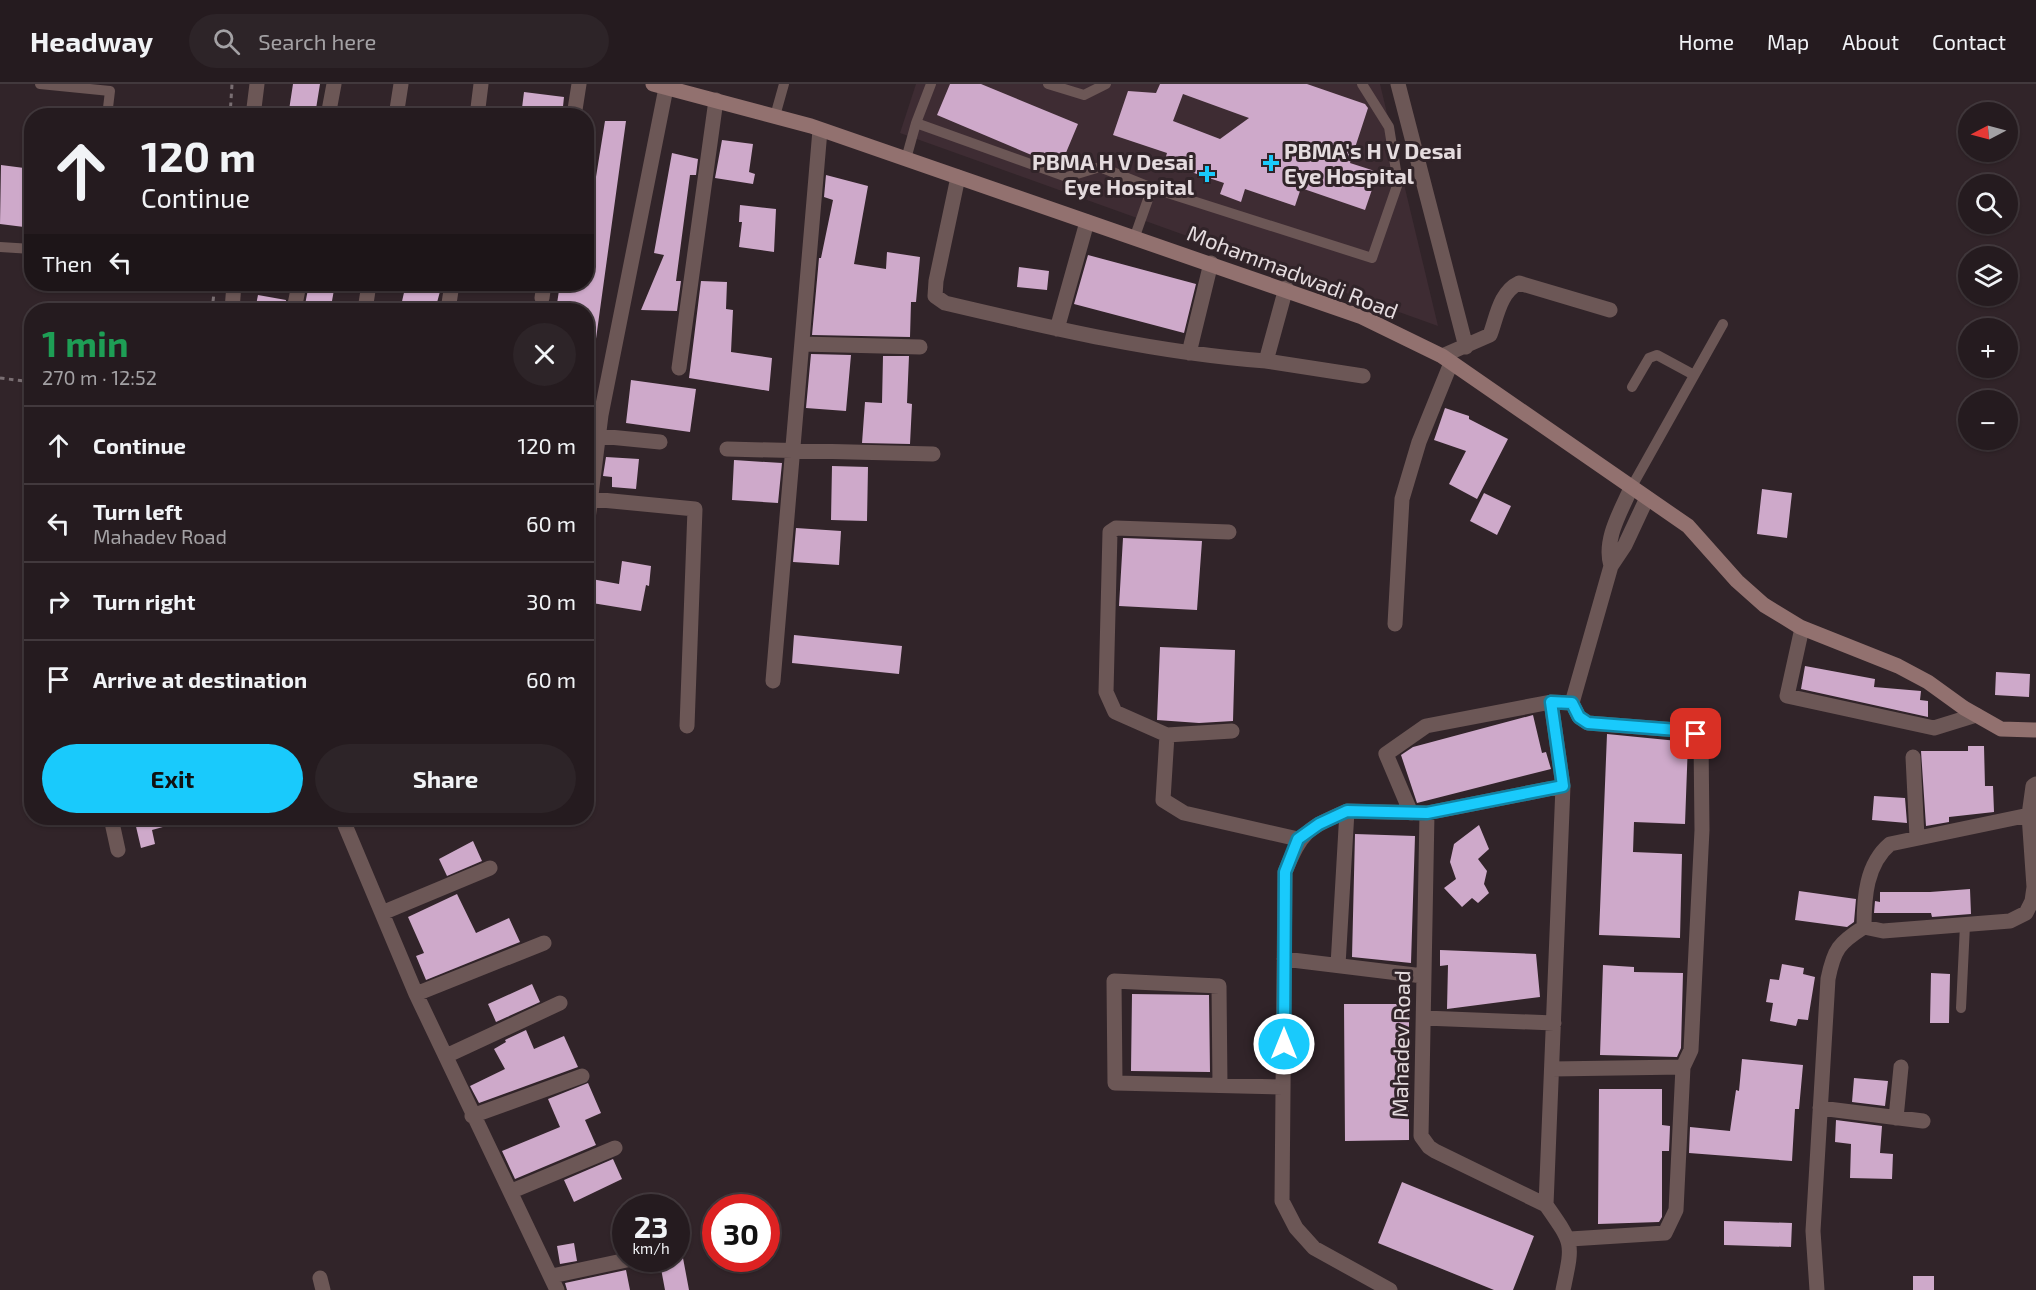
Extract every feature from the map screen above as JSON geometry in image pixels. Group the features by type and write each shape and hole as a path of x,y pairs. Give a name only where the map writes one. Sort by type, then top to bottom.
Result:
{"main road":[{"name":"Mohammadwadi Road","path":"660,86 820,130 1286,288 1362,317 1447,360 1688,526 1737,581 1764,605 1802,628 1898,666 1928,682 2001,729 2036,730"}],"street":[{"path":"254,108 257,84"},
{"path":"330,108 334,84"},
{"path":"397,108 401,84"},
{"path":"478,108 481,84"},
{"path":"575,108 579,84"},
{"path":"1398,84 1466,347"},
{"path":"594,476 599,436 594,414 660,86"},
{"path":"679,368 716,100"},
{"path":"773,681 820,130"},
{"path":"958,177 935,296 945,303 1057,329 1189,353 1266,361 1363,376"},
{"path":"1057,329 1087,222"},
{"path":"1189,353 1211,263"},
{"path":"1395,624 1402,499 1447,360 1490,335 1509,287 1519,283 1610,310"},
{"path":"1266,361 1286,288"},
{"path":"802,344 920,346"},
{"path":"599,436 660,442"},
{"path":"727,449 933,454"},
{"path":"1611,566 1608,555 1611,537 1631,488"},
{"path":"1570,1239 1665,1233 1676,1210 1683,1067 1692,1050 1702,830 1701,740 1690,731 1588,723 1579,717 1572,703 1611,566 1625,545 1647,498"},
{"path":"594,500 696,508 687,726"},
{"path":"1229,532 1116,528 1110,532 1106,692 1116,712 1167,740 1232,731"},
{"path":"1802,628 1787,696 1934,728 1976,715"},
{"path":"1411,813 1386,754 1426,726 1551,702 1572,703"},
{"path":"1551,702 1563,786 1546,1205 1570,1239 1570,1256 1563,1290"},
{"path":"1167,740 1163,800 1184,813 1298,839"},
{"path":"1913,757 1917,837"},
{"path":"1817,1290 1814,1231 1828,979 1832,961 1843,940 1864,927 1883,931 1965,925 2010,921 2026,913 2032,901 2034,887 2030,815 2033,786 2036,784"},
{"path":"1390,1290 1314,1248 1296,1228 1282,1201 1285,872 1298,839 1319,824 1347,811 1427,813 1563,786"},
{"path":"1338,965 1347,811"},
{"name":"Mahadev Road","path":"1427,813 1421,1136 1424,1142 1461,1165 1546,1205"},
{"path":"1864,927 1867,887 1879,853 1890,844 2030,815"},
{"path":"113,825 118,850"},
{"path":"350,825 382,913 416,994 472,1116 512,1191 555,1283 612,1265"},
{"path":"382,913 490,868"},
{"path":"416,994 544,943"},
{"path":"1284,958 1423,976"},
{"path":"1220,1085 1219,986 1114,981 1115,1083 1283,1087"},
{"path":"446,1056 560,1003"},
{"path":"1424,1018 1554,1023"},
{"path":"1552,1069 1683,1067"},
{"path":"1896,1118 1901,1067"},
{"path":"472,1116 582,1076"},
{"path":"1820,1108 1923,1121"},
{"path":"512,1191 615,1148"}],"lane":[{"path":"45,84 110,90 108,108"},
{"path":"775,116 783,84"},
{"path":"906,159 916,123 931,84"},
{"path":"1048,84 1084,95 1106,84"},
{"path":"916,123 1067,177 1100,167 1152,188 1372,258 1398,183 1389,127 1362,84"},
{"path":"1135,236 1152,188"},
{"path":"0,247 24,248"},
{"path":"1631,488 1723,324"},
{"path":"1632,387 1649,358 1657,355 1694,375"},
{"path":"1961,1008 1965,925"}],"path":[{"path":"230,108 232,84"},
{"path":"0,378 24,381"}],"shaded area":[{"name":"PBMA H V Desai Eye Hospital","path":"916,84 1380,84 1438,326 900,133"}],"building":[{"path":"293,84 320,84 316,108 289,108"},
{"path":"950,84 981,84 1078,124 1060,167 937,115"},
{"path":"1160,84 1307,84 1365,104 1368,108 1350,163 1378,172 1365,210 1301,188 1295,206 1245,189 1241,202 1220,194 1224,183 1164,163 1167,153 1113,135 1128,91 1156,93","holes":["1183,94 1249,118 1220,139 1173,121"]},
{"path":"524,92 564,97 563,108 522,108"},
{"path":"605,121 626,121 595,346 594,303 557,303 559,291 594,291 594,189"},
{"path":"722,140 753,144 749,172 755,174 753,184 715,178"},
{"path":"672,153 698,159 696,175 690,175 676,281 681,281 677,311 641,310 664,255 654,253"},
{"path":"1,165 24,168 24,227 0,224"},
{"path":"826,175 868,186 854,264 886,269 887,252 920,257 916,302 911,302 910,337 812,335 819,258 821,258 833,200 824,197"},
{"path":"740,205 776,209 774,252 739,247 742,222 739,222"},
{"path":"1088,255 1196,284 1184,333 1074,304"},
{"path":"1019,267 1049,271 1047,290 1017,287"},
{"path":"701,281 727,282 726,309 733,310 731,352 772,358 769,391 689,378"},
{"path":"308,291 334,291 332,301 339,302 339,303 305,303"},
{"path":"404,291 440,291 437,303 402,303"},
{"path":"258,295 286,300 286,303 256,303"},
{"path":"811,354 851,355 846,411 806,408"},
{"path":"883,356 909,356 907,403 912,404 910,444 862,443 865,402 882,403"},
{"path":"631,380 696,389 690,432 626,423"},
{"path":"1445,408 1469,416 1469,419 1508,439 1477,499 1449,484 1466,451 1434,440"},
{"path":"606,457 639,459 636,489 612,487 612,477 603,476"},
{"path":"734,460 782,463 778,503 732,500"},
{"path":"832,466 868,467 867,521 831,520"},
{"path":"1762,489 1792,493 1787,538 1757,534"},
{"path":"1484,493 1511,506 1497,535 1470,521"},
{"path":"796,528 841,531 839,565 793,562"},
{"path":"1123,538 1202,541 1197,610 1119,606"},
{"path":"622,561 651,566 649,586 646,585 641,611 594,603 594,579 619,584"},
{"path":"794,635 902,646 899,674 792,663"},
{"path":"1160,647 1235,650 1233,721 1199,723 1157,720"},
{"path":"1805,666 1875,679 1874,687 1921,691 1920,700 1928,701 1928,717 1801,689"},
{"path":"1996,672 2030,674 2029,697 1995,695"},
{"path":"1533,715 1542,753 1546,752 1551,769 1417,803 1401,755 1413,747"},
{"path":"1607,734 1688,742 1685,824 1634,822 1633,852 1682,854 1680,938 1599,935"},
{"path":"1968,746 1984,746 1985,786 1993,786 1994,812 1949,817 1949,822 1926,826 1921,751 1968,751"},
{"path":"1874,796 1905,798 1907,823 1872,820"},
{"path":"136,825 170,825 152,830 155,844 141,848"},
{"path":"1479,825 1489,849 1478,859 1487,871 1484,884 1489,893 1478,903 1472,898 1462,907 1444,888 1456,879 1450,862 1454,844"},
{"path":"1355,834 1415,836 1411,963 1352,957"},
{"path":"473,841 482,861 447,876 439,859"},
{"path":"1970,889 1971,914 1932,917 1931,913 1874,913 1875,901 1880,902 1880,892"},
{"path":"1799,891 1856,899 1854,922 1847,927 1795,920"},
{"path":"457,894 476,933 509,918 520,942 426,980 416,956 424,953 408,917"},
{"path":"1440,950 1536,954 1540,997 1447,1009 1448,965 1440,966"},
{"path":"1782,964 1804,968 1803,974 1815,977 1808,1020 1798,1019 1796,1026 1770,1021 1773,1003 1766,1002 1770,979 1779,980"},
{"path":"1603,965 1634,967 1634,972 1683,973 1681,1048 1677,1057 1600,1055"},
{"path":"1931,973 1950,974 1949,1023 1930,1023"},
{"path":"532,984 540,1002 496,1022 488,1004"},
{"path":"1132,994 1209,995 1210,1072 1131,1071"},
{"path":"1344,1004 1409,1004 1409,1140 1345,1141"},
{"path":"526,1030 534,1049 564,1036 578,1067 479,1103 470,1086 505,1069 494,1049 506,1042 505,1040"},
{"path":"1742,1059 1803,1065 1799,1109 1795,1109 1792,1161 1689,1153 1690,1127 1730,1131 1736,1090 1739,1091"},
{"path":"1854,1078 1888,1081 1885,1106 1852,1102"},
{"path":"588,1083 601,1113 585,1120 596,1145 515,1179 502,1151 560,1127 548,1099"},
{"path":"1599,1089 1662,1089 1662,1125 1670,1126 1669,1151 1662,1151 1662,1217 1659,1222 1598,1224"},
{"path":"1836,1120 1882,1126 1880,1153 1893,1154 1892,1179 1850,1178 1851,1144 1835,1142"},
{"path":"613,1159 622,1179 574,1202 564,1180"},
{"path":"1402,1182 1534,1236 1513,1290 1494,1290 1378,1243"},
{"path":"1724,1221 1792,1223 1791,1247 1724,1245"},
{"path":"574,1243 577,1261 560,1264 557,1246"},
{"path":"626,1272 630,1290 567,1290 565,1283"},
{"path":"662,1272 686,1272 689,1290 665,1290"},
{"path":"1913,1276 1934,1276 1934,1290 1913,1290"}],"place":[{"name":"PBMA's H V Desai Eye Hospital","path":"1271,163"},
{"name":"PBMA H V Desai Eye Hospital","path":"1207,174"}],"route":[{"path":"1284,1044 1285,872 1298,839 1308,831 1347,811 1427,813 1563,786 1551,702 1572,703 1574,711 1588,723 1690,731 1696,734"}]}
